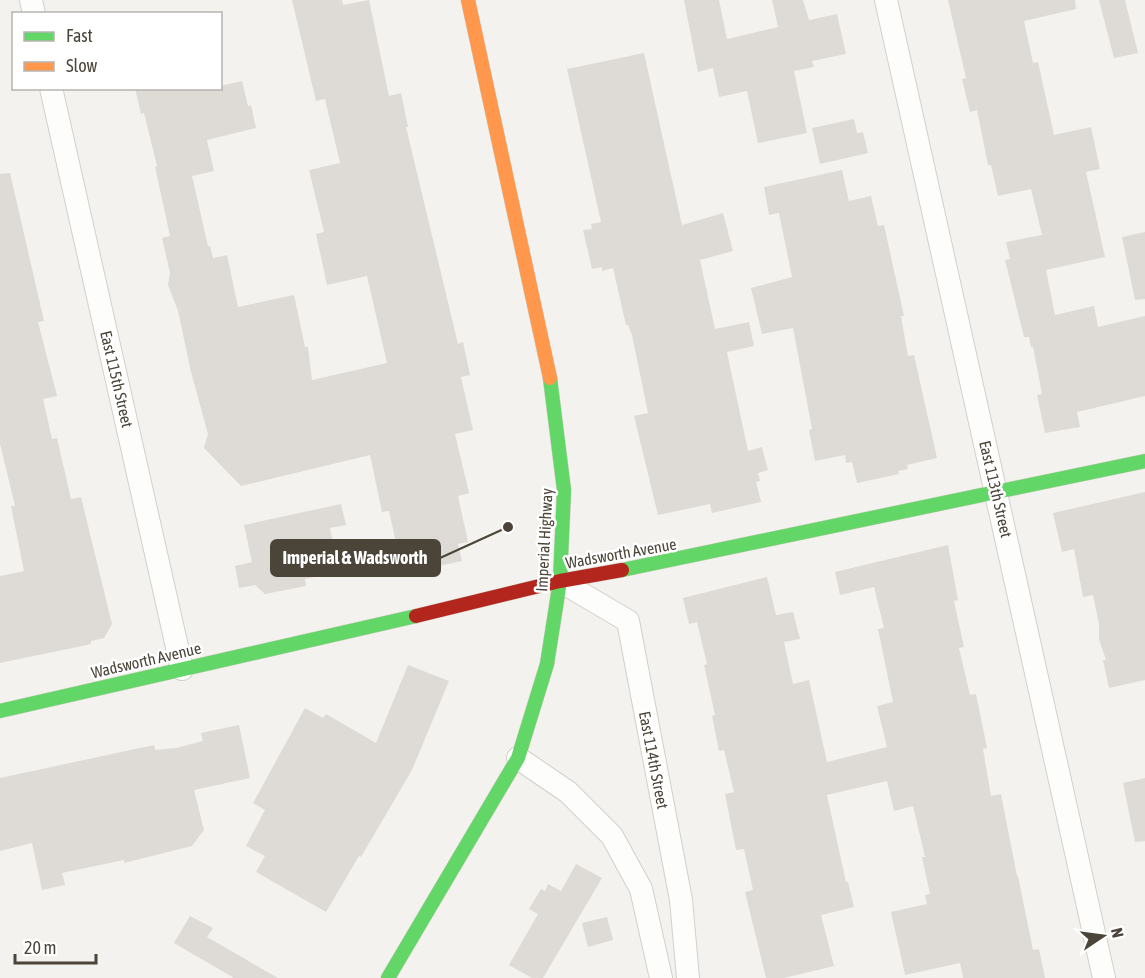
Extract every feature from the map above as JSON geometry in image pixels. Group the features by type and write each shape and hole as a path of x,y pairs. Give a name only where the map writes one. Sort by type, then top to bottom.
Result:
{"street":[{"name":"Imperial Highway","path":"388,978 518,758 547,664 560,581 564,490 549,371 468,0"},
{"name":"East 113th Street","path":"886,0 1104,978"},
{"name":"East 115th Street","path":"51,90 182,669"},
{"name":"Wadsworth Avenue","path":"0,711 375,626 560,581 671,561 1145,461"},
{"name":"East 114th Street","path":"560,581 628,621 681,900 688,978"},
{"path":"518,758 568,792 612,836 640,889 662,978"}],"building":[{"path":"292,0 342,0 343,5 369,0 389,96 401,93 408,127 406,127 458,344 463,342 470,375 461,377 473,430 455,434 469,493 458,496 468,542 458,544 462,561 403,574 389,511 382,512 370,455 241,486 204,448 208,434 191,372 178,311 168,285 170,273 162,238 170,236 155,167 157,166 144,113 141,114 135,90 222,90 222,86 242,81 256,128 207,140 214,171 192,176 208,246 210,246 213,258 227,255 238,307 294,295 305,347 308,347 312,380 387,363 367,276 327,285 316,234 324,232 309,170 340,163 325,99 316,101"},
{"path":"684,0 719,0 727,39 778,27 772,0 803,0 809,20 837,14 846,54 812,61 814,67 794,71 807,133 758,143 747,91 719,97 713,68 698,72"},
{"path":"948,0 1075,0 1076,9 1024,21 1033,63 1038,62 1054,135 1091,127 1100,169 1086,172 1105,257 1046,270 1055,315 1094,306 1098,327 1145,316 1145,396 1077,412 1080,427 1045,433 1037,395 1042,394 1033,347 1031,347 1029,337 1024,337 1005,260 1010,259 1006,242 1042,235 1031,189 998,196 991,165 988,165 977,110 970,112 962,79 966,78"},
{"path":"1099,0 1125,0 1138,53 1114,58"},
{"path":"644,53 682,225 723,213 733,251 700,260 715,329 749,322 754,346 727,352 748,451 762,447 768,470 758,473 760,481 756,482 761,502 712,513 710,504 658,515 634,416 648,413 632,335 626,325 613,268 602,271 602,267 592,269 583,230 592,229 591,224 601,222 567,69"},
{"path":"854,119 857,133 863,132 868,153 820,164 812,128"},
{"path":"842,170 849,201 871,196 878,226 884,225 904,316 901,316 908,356 914,355 937,458 907,465 908,469 898,471 899,474 857,483 852,462 846,463 845,455 815,461 809,430 812,429 793,328 762,334 751,288 792,277 779,213 769,215 764,187"},
{"path":"10,173 44,321 38,322 57,396 43,399 52,439 57,438 71,499 81,497 112,624 104,638 91,641 91,644 0,663 0,576 24,571 11,506 15,506 0,444 0,174"},
{"path":"1145,232 1145,299 1135,300 1122,237"},
{"path":"1145,492 1145,680 1109,688 1093,595 1083,597 1074,549 1062,552 1053,513"},
{"path":"341,504 346,525 330,528 339,572 305,579 306,586 265,594 255,585 239,588 235,566 252,562 244,525"},
{"path":"948,545 958,600 954,601 964,647 959,648 970,695 976,694 987,748 983,749 991,796 1001,794 1033,950 1039,949 1045,978 963,978 960,963 905,975 891,912 927,904 925,895 930,894 922,857 925,857 913,806 894,811 887,781 827,795 846,882 848,882 854,907 821,915 834,966 784,978 766,978 745,892 753,890 744,849 736,850 725,794 734,792 724,750 719,751 712,716 715,715 704,665 707,664 697,622 689,624 683,598 767,577 776,615 793,612 800,639 784,642 793,684 809,680 827,762 887,747 877,706 893,702 878,629 884,628 874,587 840,595 835,572"},
{"path":"408,665 449,681 412,770 326,912 256,872 265,856 246,846 265,810 253,803 305,708 323,718 326,714 376,743"},
{"path":"239,725 250,778 194,790 204,830 192,846 124,863 124,860 62,873 65,885 42,890 32,843 0,851 0,778 154,745 155,750 176,748 203,741 201,733"},
{"path":"1145,778 1145,841 1135,842 1123,783"},
{"path":"576,864 602,878 543,978 532,978 509,965 538,914 529,909 541,889 545,891 548,884 561,891"},
{"path":"190,916 213,928 207,937 278,978 234,978 174,943"},
{"path":"607,917 613,940 588,947 582,923"}],"traffic: fast":[{"path":"388,978 518,758 547,664 560,581 564,490 550,378"},
{"path":"622,570 1145,461"},
{"path":"0,711 416,616"}],"traffic: slow":[{"path":"468,0 550,378"}],"traffic: jam":[{"path":"416,616 560,581 622,570"}],"place":[{"name":"Imperial & Wadsworth","path":"508,527"}]}
